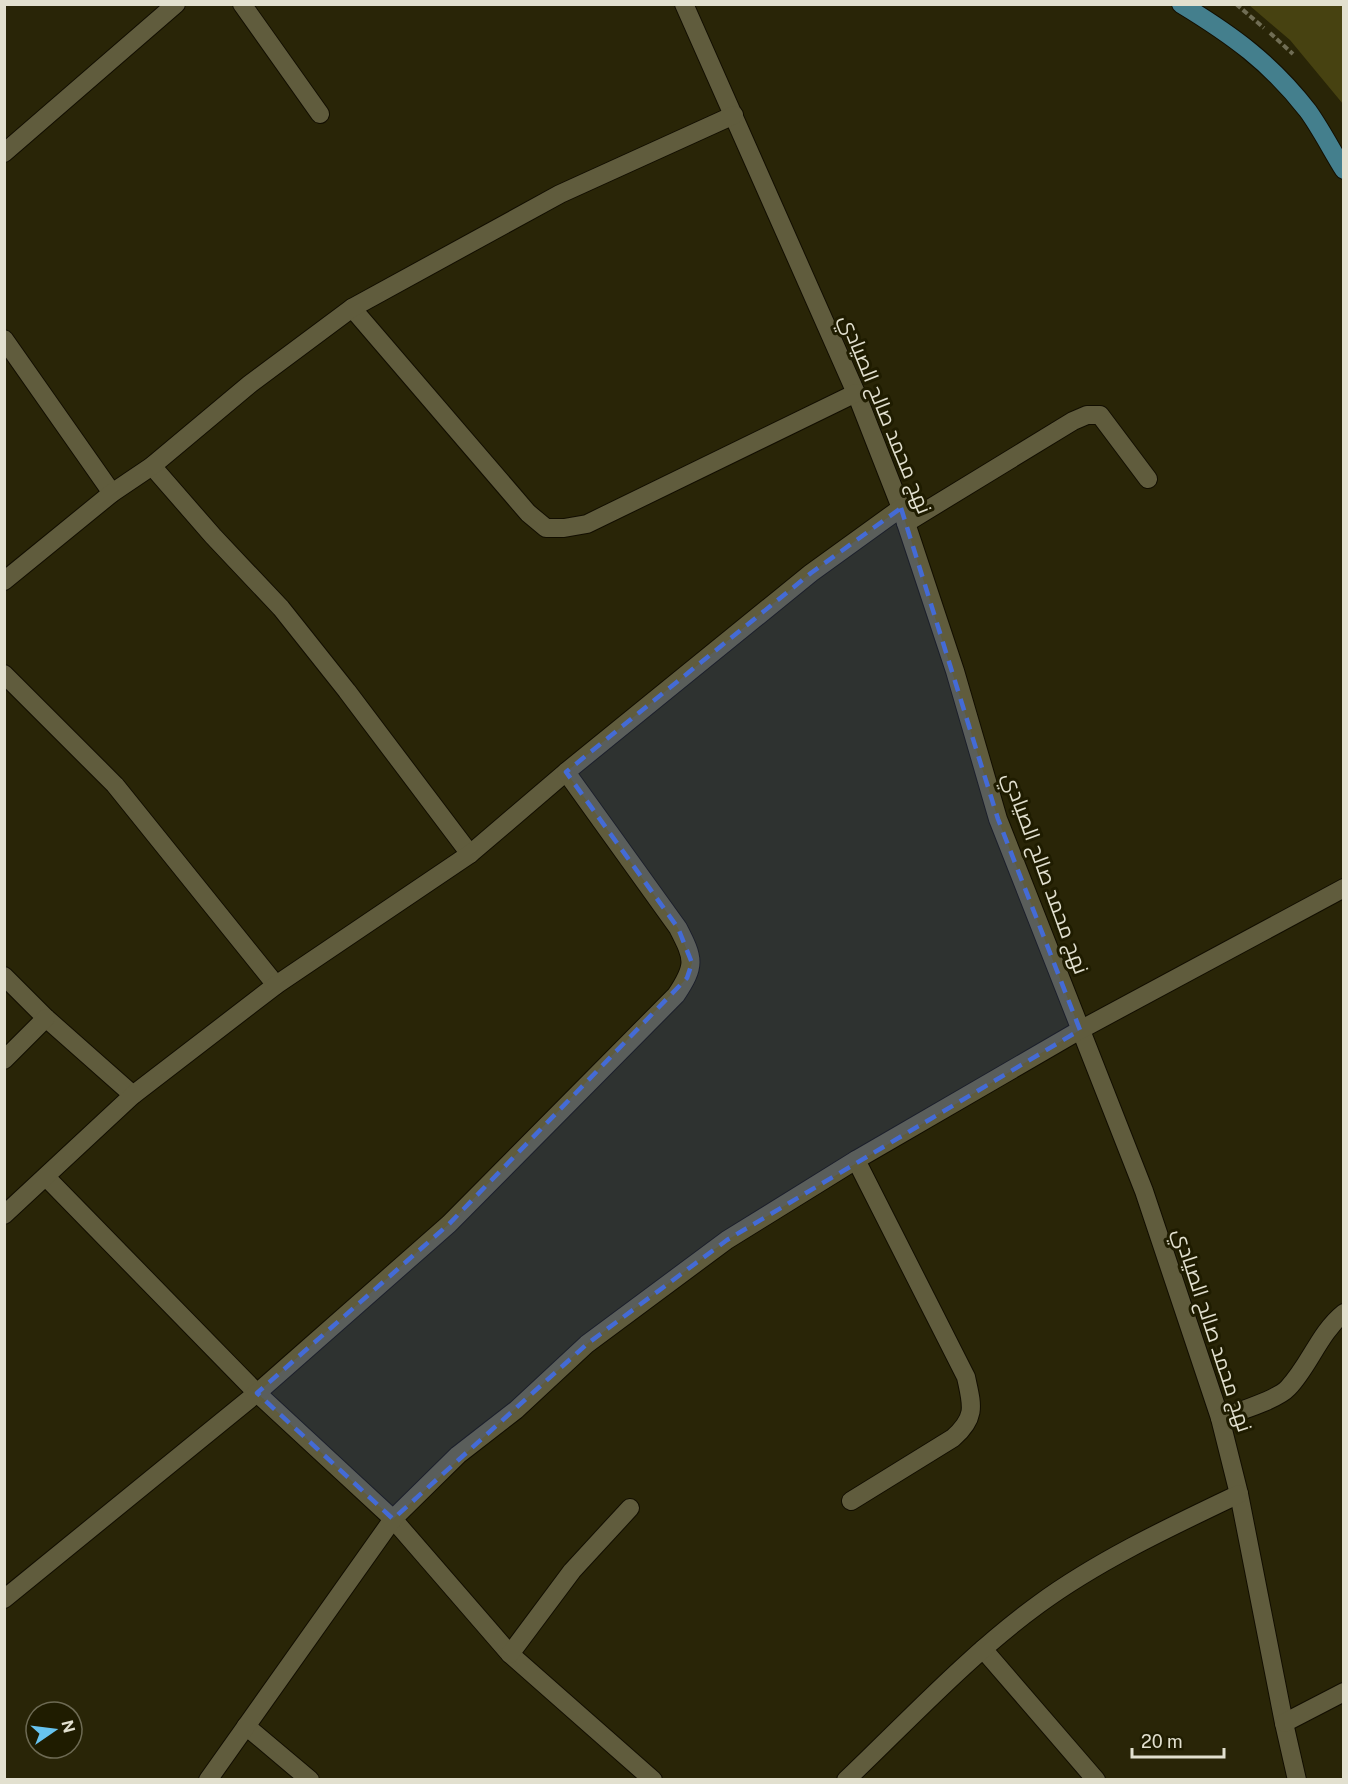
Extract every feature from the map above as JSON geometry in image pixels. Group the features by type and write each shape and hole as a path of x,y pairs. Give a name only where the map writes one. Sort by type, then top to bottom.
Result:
{"main road":[{"path":"1180,4 1229,34 1272,70 1308,112 1344,170"}],"street":[{"path":"4,153 176,4"},
{"path":"242,4 320,114"},
{"name":"نهج محمد صالح الصيادي","path":"684,4 856,393 904,515 955,671 998,819 1144,1191 1220,1419 1239,1494 1297,1779"},
{"path":"4,581 112,493 152,466 250,384 352,308 560,194 734,115"},
{"path":"352,308 528,513 546,528 587,524 856,393"},
{"path":"4,339 112,493"},
{"path":"4,1215 133,1095 276,985 470,854 566,772 811,573 904,515 1072,421 1087,415 1100,415 1148,479"},
{"path":"152,466 213,536 281,608 470,854"},
{"path":"4,674 115,785 276,985"},
{"path":"4,1599 257,1393 449,1224 676,995 687,978 692,963 688,948 678,928 566,772"},
{"path":"208,1779 393,1519 458,1455 516,1410 587,1344 727,1240 856,1160 1080,1030 1344,888"},
{"path":"4,976 46,1018 133,1095"},
{"path":"4,1060 46,1018"},
{"path":"851,1501 953,1438 964,1428 972,1414 972,1402 966,1377 856,1160"},
{"path":"46,1177 257,1393 393,1519 510,1654 653,1779"},
{"path":"1220,1419 1277,1396 1287,1389 1304,1368 1327,1330 1344,1313"},
{"path":"846,1779 983,1649 1039,1604 1168,1528 1239,1494"},
{"path":"510,1654 572,1571 630,1508"},
{"path":"983,1649 1096,1779"},
{"path":"1284,1723 1344,1692"},
{"path":"246,1726 310,1779"}],"highlighted area":[{"path":"901,508 998,819 1080,1030 727,1240 587,1344 393,1519 257,1393 449,1224 687,978 692,963 678,928 566,772 811,573"}],"shaded area":[{"path":"1249,5 1343,5 1343,104 1290,40"}]}
